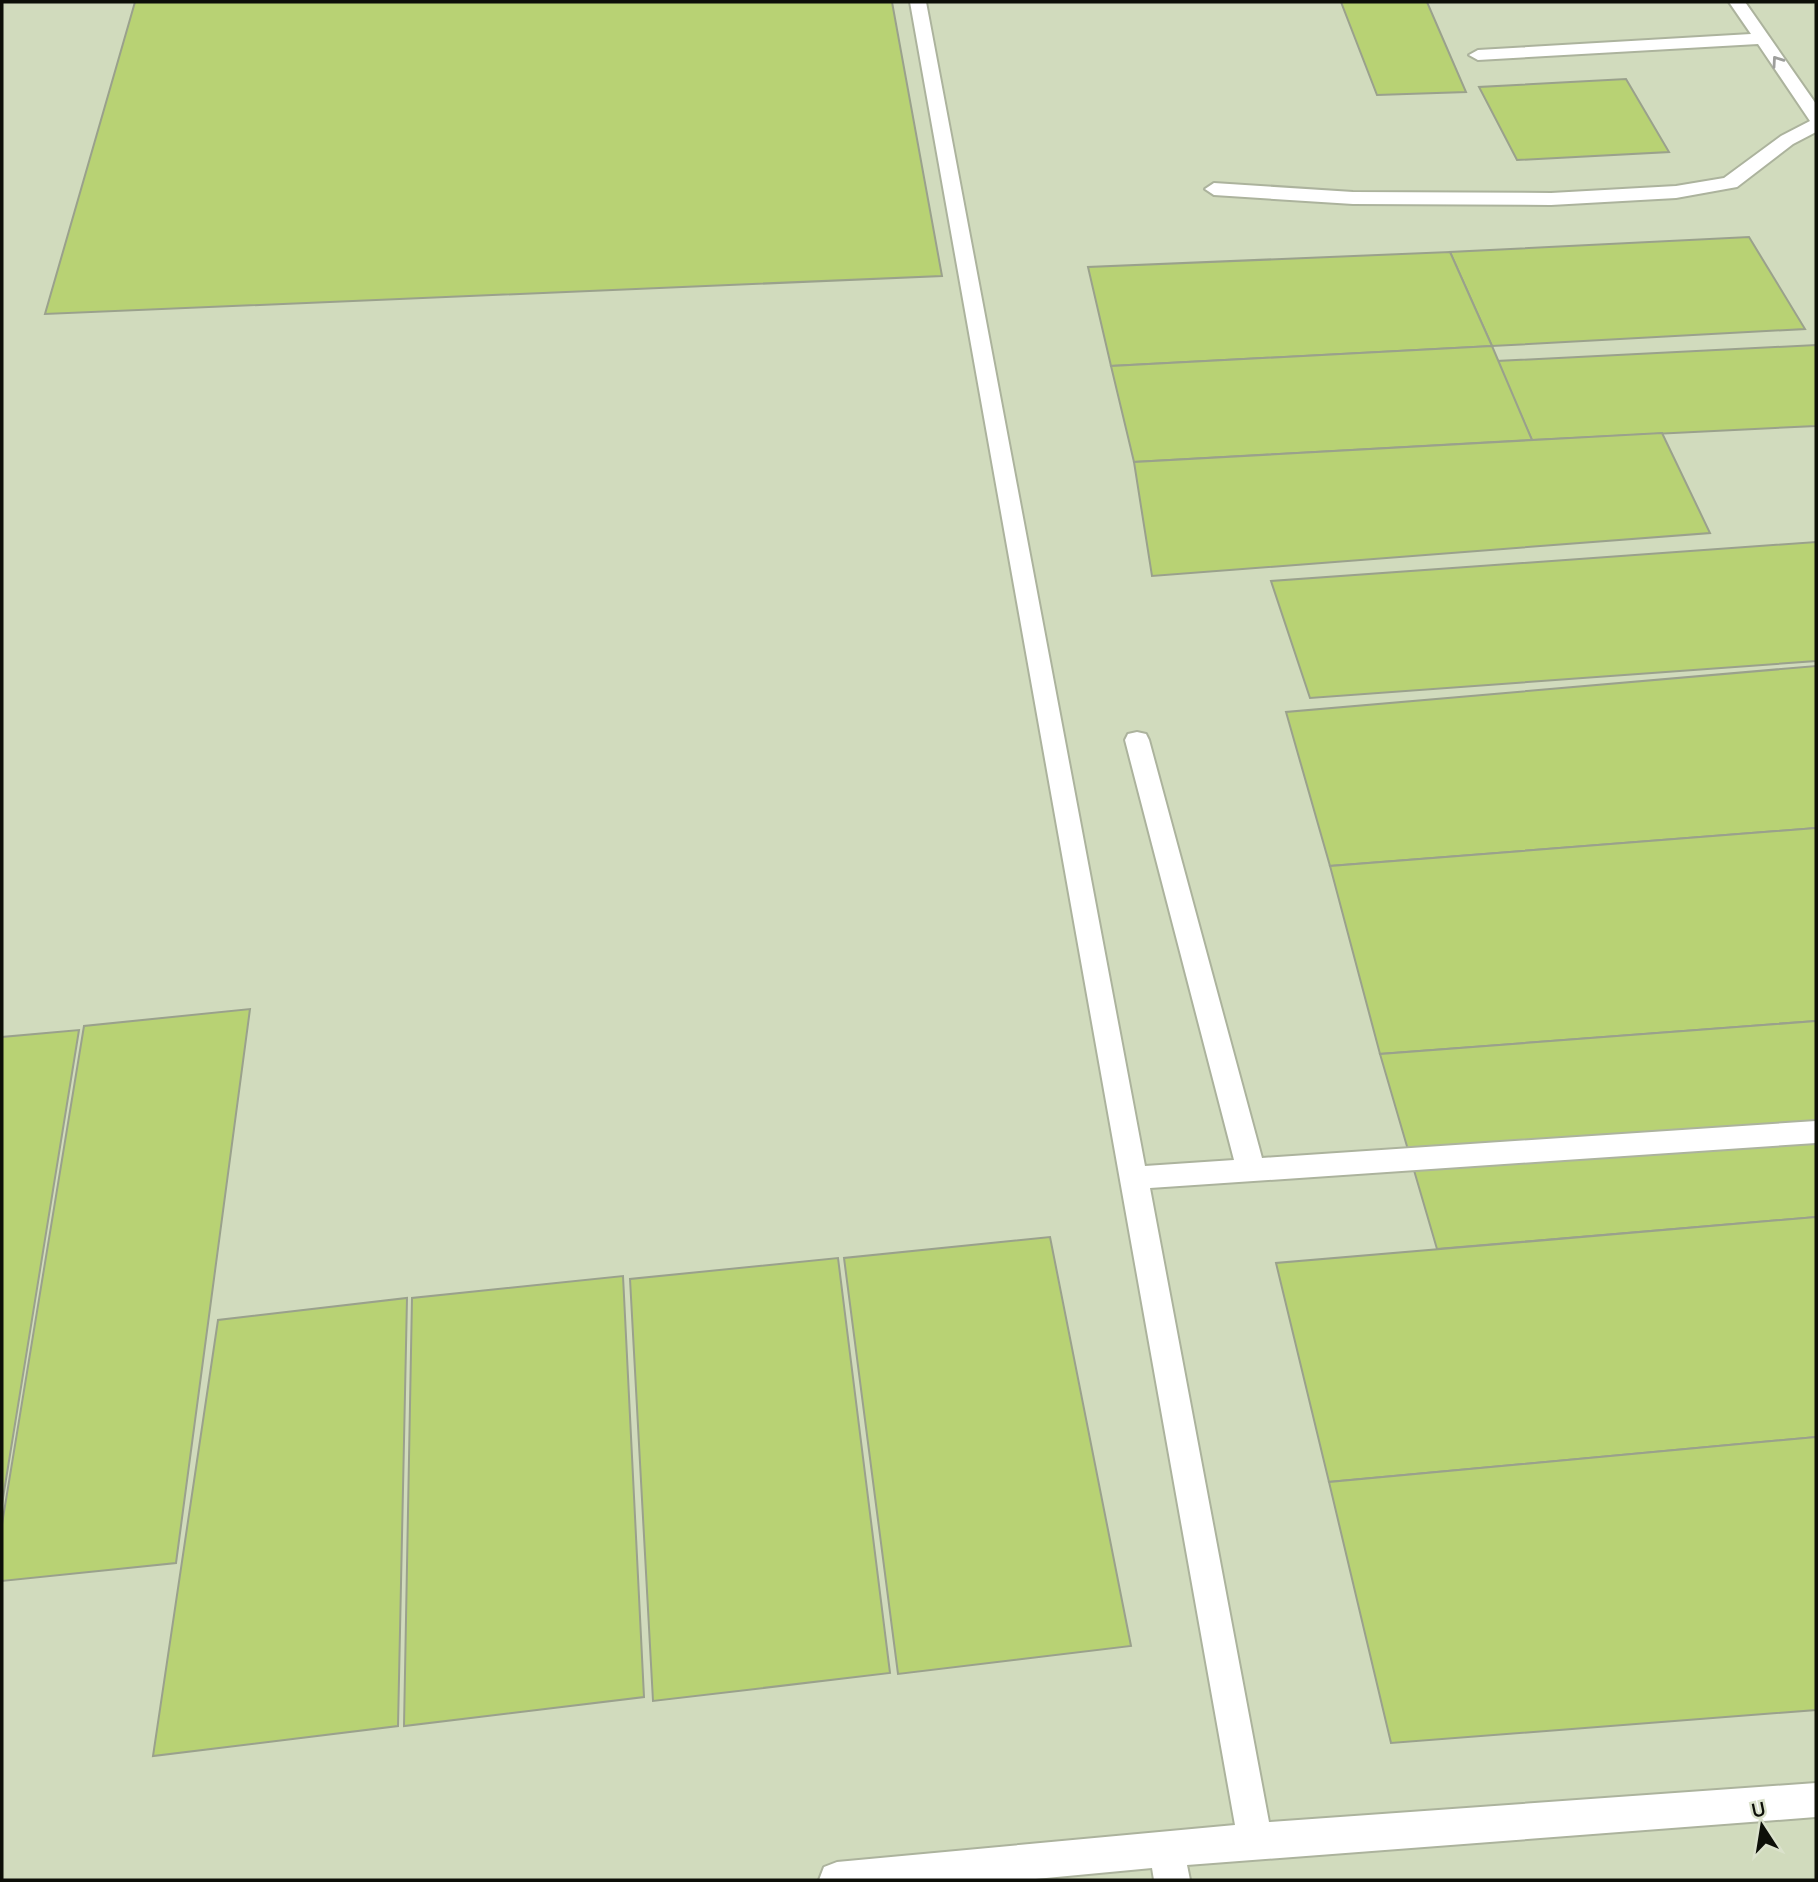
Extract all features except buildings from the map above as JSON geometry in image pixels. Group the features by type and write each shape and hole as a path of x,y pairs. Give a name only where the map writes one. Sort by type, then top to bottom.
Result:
{"lane":[{"path":"918,2 1255,1841"},
{"path":"1737,2 1816,117"},
{"path":"1478,55 1762,38"},
{"path":"1214,189 1353,198 1551,199 1676,192 1730,183 1787,140 1816,125"},
{"path":"1137,740 1251,1171"},
{"path":"1133,1178 1816,1132"},
{"path":"837,1880 1169,1865 1255,1841 1816,1800"}],"shaded area":[{"path":"2,2 1816,2 1816,1880 2,1880"}]}
